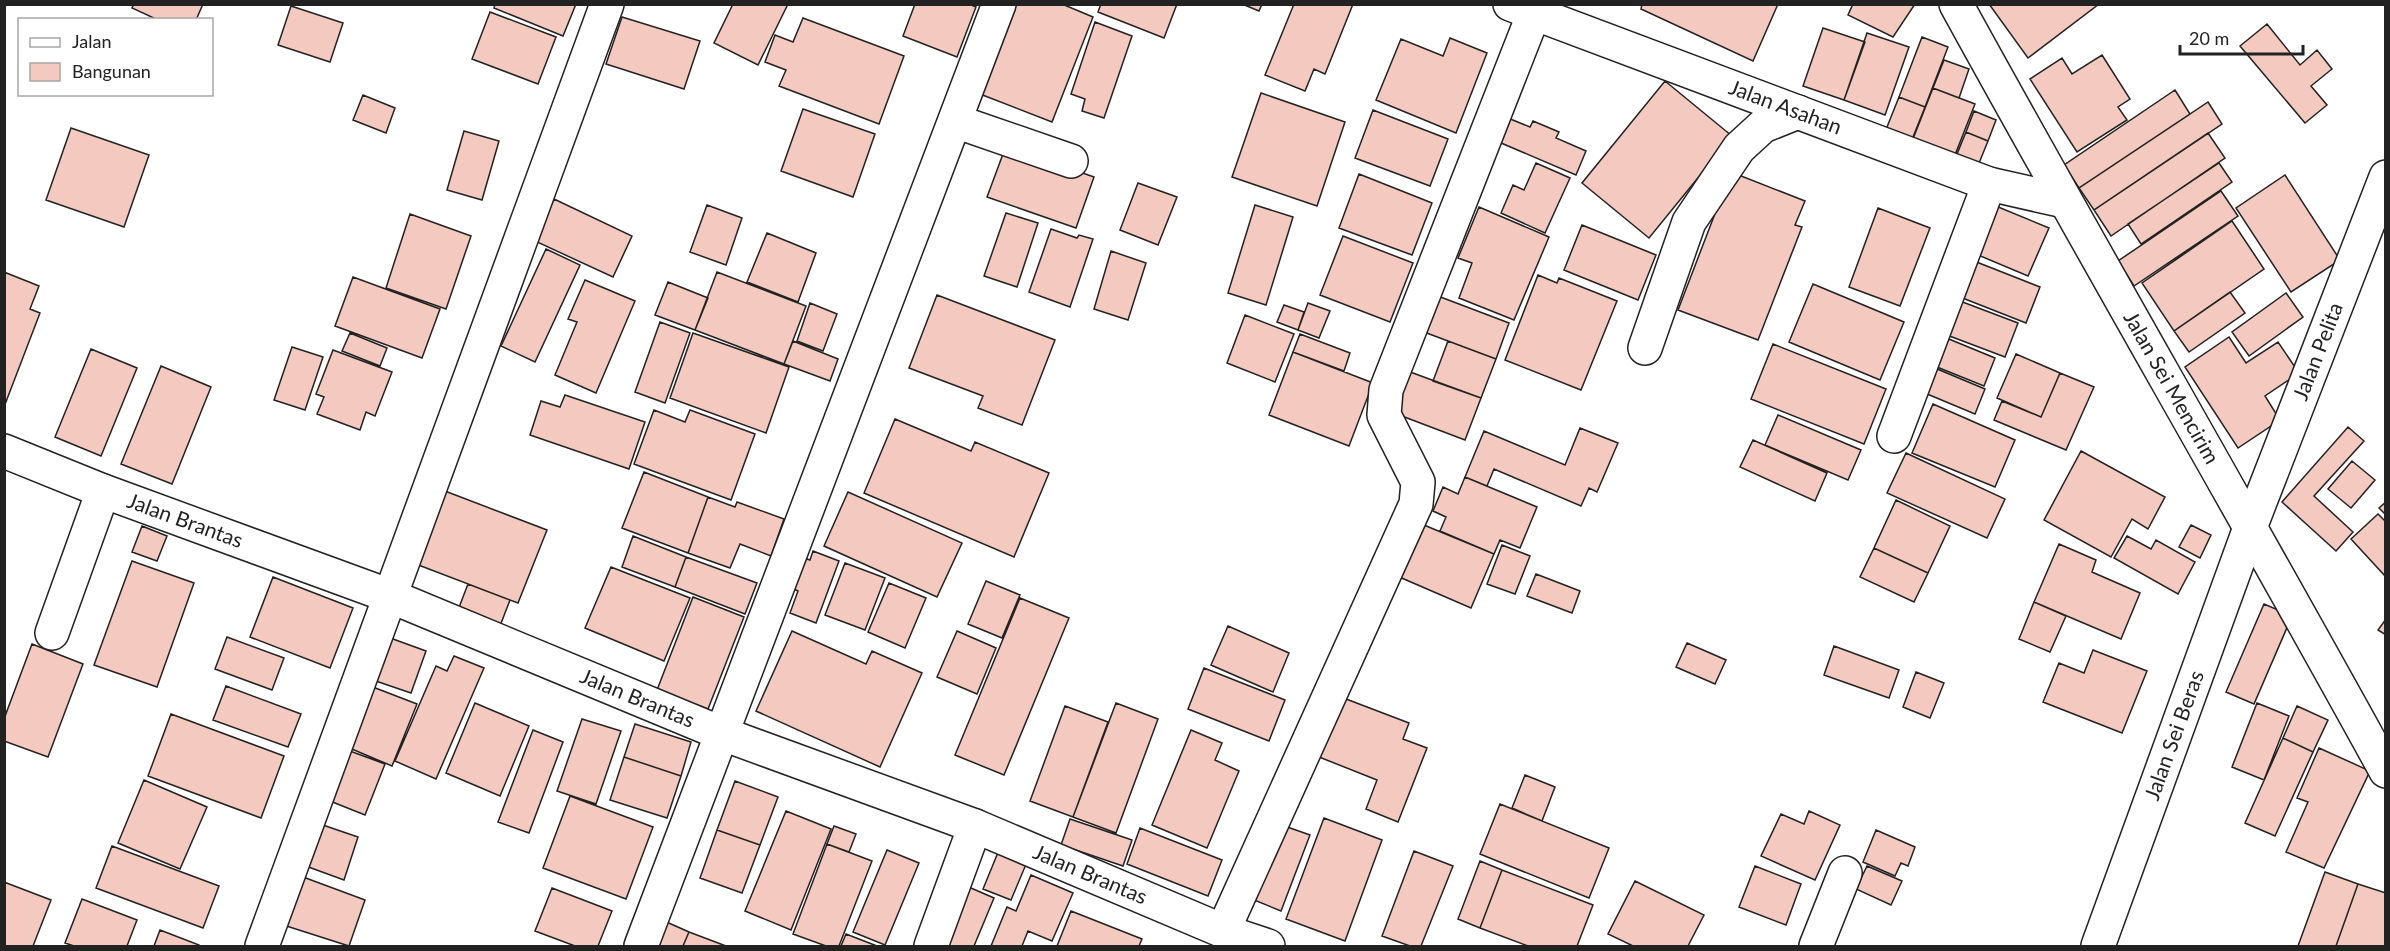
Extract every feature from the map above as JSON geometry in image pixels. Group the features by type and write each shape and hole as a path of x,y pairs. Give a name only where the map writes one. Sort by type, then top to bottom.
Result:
{"street":[{"path":"262,946 607,4"},
{"path":"641,946 999,4"},
{"name":"Jalan Sei Mencirim","path":"1956,4 2064,201 2251,525 2385,771"},
{"path":"1244,941 1416,504 1418,482 1384,416 1386,390 1522,9"},
{"name":"Jalan Asahan","path":"1522,9 1989,184 2064,201"},
{"path":"1645,348 1689,222 1739,148 1763,126 1798,112"},
{"path":"956,121 1071,161"},
{"name":"Jalan Pelita","path":"2251,525 2385,177"},
{"path":"1894,436 1989,184"},
{"name":"Jalan Brantas","path":"4,451 103,491 390,597 723,734 975,826 1244,941"},
{"path":"52,633 103,491"},
{"name":"Jalan Sei Beras","path":"2098,946 2251,525"},
{"path":"931,946 975,826"},
{"path":"1816,946 1845,873"}],"building":[{"path":"134,4 203,4 197,18 154,18 132,8"},
{"path":"495,4 576,4 563,36 494,8"},
{"path":"733,4 788,4 758,65 714,43"},
{"path":"915,4 969,4 976,7 957,57 903,36"},
{"path":"1015,4 1062,4 1093,17 1052,122 980,94"},
{"path":"1101,4 1177,4 1164,38 1098,12"},
{"path":"1242,4 1262,4 1259,11"},
{"path":"1294,4 1353,4 1325,74 1314,69 1305,91 1265,75"},
{"path":"1642,4 1778,4 1753,61 1641,9"},
{"path":"1853,4 1915,4 1893,37 1848,15"},
{"path":"1989,4 2099,4 2028,58"},
{"path":"291,6 343,23 330,62 278,45"},
{"path":"490,12 556,37 538,84 472,59"},
{"path":"622,17 700,41 684,89 606,64"},
{"path":"803,18 904,56 879,124 779,86 786,70 765,62 775,35 793,42"},
{"path":"1095,22 1132,36 1104,118 1082,111 1085,99 1071,94"},
{"path":"2267,24 2300,65 2317,50 2332,69 2311,86 2327,105 2305,123 2240,46"},
{"path":"1823,28 1865,42 1844,100 1803,86"},
{"path":"1867,33 1909,47 1885,115 1844,100"},
{"path":"1922,37 1948,47 1925,107 1899,97"},
{"path":"1450,38 1487,53 1456,133 1376,100 1401,39 1443,56"},
{"path":"2102,55 2130,99 2118,107 2127,120 2077,152 2030,79 2062,58 2072,74"},
{"path":"1944,60 1969,69 1959,98 1933,88"},
{"path":"1665,81 1732,136 1649,238 1582,183"},
{"path":"1933,88 1975,104 1953,160 1911,144"},
{"path":"2175,90 2190,114 2079,188 2064,165"},
{"path":"1261,93 1345,122 1317,206 1232,177"},
{"path":"363,95 395,108 386,133 353,120"},
{"path":"1899,97 1925,107 1911,142 1885,132"},
{"path":"2208,102 2222,124 2094,210 2079,188"},
{"path":"803,109 875,134 853,197 781,171"},
{"path":"1373,110 1448,139 1430,186 1355,158"},
{"path":"1974,111 1996,120 1988,141 1966,132"},
{"path":"1498,114 1530,127 1533,121 1559,132 1556,138 1586,151 1576,175 1487,137"},
{"path":"71,128 149,155 124,227 46,200"},
{"path":"464,131 499,141 482,200 447,190"},
{"path":"1966,132 1988,141 1977,168 1955,159"},
{"path":"2208,133 2225,158 2111,236 2094,210"},
{"path":"1006,146 1094,177 1076,228 987,197"},
{"path":"1536,163 1570,178 1545,233 1501,213 1513,185 1524,190"},
{"path":"2219,163 2232,182 2141,244 2128,224"},
{"path":"1731,172 1805,201 1795,225 1802,227 1758,340 1678,310"},
{"path":"1359,174 1432,203 1412,255 1339,228"},
{"path":"2285,175 2340,260 2291,292 2236,208"},
{"path":"1138,183 1177,197 1158,245 1120,230"},
{"path":"2221,191 2238,216 2134,286 2118,261"},
{"path":"554,199 632,236 613,277 535,241"},
{"path":"1991,204 2049,228 2028,276 1971,252"},
{"path":"707,205 742,218 726,265 690,252"},
{"path":"1255,205 1293,217 1266,305 1228,293"},
{"path":"1479,207 1549,237 1514,320 1459,298 1472,263 1458,258"},
{"path":"1878,208 1930,228 1900,306 1849,287"},
{"path":"1006,213 1038,223 1017,287 984,276"},
{"path":"410,214 471,236 446,309 386,288"},
{"path":"2232,221 2264,269 2174,331 2142,283"},
{"path":"1582,225 1656,255 1638,300 1564,270"},
{"path":"1051,229 1077,238 1079,235 1093,239 1070,307 1029,292"},
{"path":"767,233 816,253 798,302 747,282"},
{"path":"1343,236 1413,263 1390,322 1320,295"},
{"path":"546,249 580,265 535,362 501,346"},
{"path":"1111,251 1146,263 1128,320 1094,309"},
{"path":"1974,261 2040,287 2026,323 1960,297"},
{"path":"4,272 39,286 30,309 40,313 4,407"},
{"path":"717,272 806,306 784,364 695,330"},
{"path":"1538,275 1557,283 1559,278 1617,301 1581,390 1505,360"},
{"path":"353,277 440,309 422,358 335,326"},
{"path":"585,280 635,301 596,393 555,375 577,322 568,319"},
{"path":"668,282 708,298 695,330 655,315"},
{"path":"1813,284 1904,322 1880,380 1789,342"},
{"path":"2230,292 2245,313 2189,352 2174,331"},
{"path":"1430,293 1509,323 1496,359 1416,329"},
{"path":"2286,293 2303,317 2249,356 2232,332"},
{"path":"937,295 1055,340 1022,425 978,408 983,396 909,368"},
{"path":"1952,298 2018,323 2005,357 1939,332"},
{"path":"810,303 837,314 823,351 797,341"},
{"path":"1308,303 1330,311 1319,338 1298,330"},
{"path":"1284,305 1304,312 1298,330 1277,322"},
{"path":"1245,315 1294,334 1275,382 1227,363"},
{"path":"660,322 690,333 665,403 635,392"},
{"path":"350,333 387,348 380,366 342,351"},
{"path":"693,333 789,367 766,433 670,398"},
{"path":"1300,334 1350,353 1344,371 1293,352"},
{"path":"1944,337 1995,358 1984,386 1932,365"},
{"path":"2229,337 2246,363 2278,342 2299,373 2265,396 2280,420 2238,448 2185,367"},
{"path":"793,341 838,359 830,381 784,364"},
{"path":"1448,341 1496,359 1481,398 1433,381"},
{"path":"1773,344 1886,389 1864,444 1751,399"},
{"path":"292,347 323,357 305,410 274,400"},
{"path":"91,349 137,368 101,456 55,437"},
{"path":"333,350 392,372 375,416 366,412 360,430 317,414 324,397 316,394"},
{"path":"1293,352 1373,383 1349,446 1269,415"},
{"path":"2016,354 2060,373 2041,417 1997,398"},
{"path":"161,366 211,387 172,484 121,464"},
{"path":"1930,366 1985,389 1975,414 1920,391"},
{"path":"1402,369 1481,398 1465,440 1386,410"},
{"path":"2060,373 2094,387 2066,450 1994,420 2002,401 2041,417"},
{"path":"565,395 645,422 629,469 530,435 541,401 560,407"},
{"path":"1933,404 2015,440 1995,487 1912,453"},
{"path":"654,410 685,422 690,410 755,434 731,500 634,464"},
{"path":"1778,415 1861,450 1848,480 1765,445"},
{"path":"895,419 971,451 975,442 1049,473 1014,557 864,493"},
{"path":"2348,427 2364,441 2314,496 2353,532 2336,551 2282,502"},
{"path":"1580,428 1618,443 1597,492 1589,488 1581,506 1494,469 1487,486 1465,477 1484,431 1565,465"},
{"path":"1753,440 1827,473 1815,501 1740,467"},
{"path":"2081,451 2165,497 2148,529 2132,519 2111,557 2044,520"},
{"path":"1906,453 2005,499 1987,538 1887,493"},
{"path":"2352,461 2375,480 2351,508 2328,489"},
{"path":"644,472 708,497 688,553 622,528"},
{"path":"1465,477 1537,507 1520,548 1500,540 1494,554 1440,531 1446,517 1433,511 1443,487 1458,494"},
{"path":"437,488 547,530 518,603 408,561"},
{"path":"848,492 962,543 937,597 824,546"},
{"path":"708,497 735,507 737,502 784,519 771,556 740,544 730,568 688,553"},
{"path":"1896,500 1950,526 1928,573 1874,548"},
{"path":"2386,502 2386,515 2379,508"},
{"path":"2378,514 2386,522 2386,577 2351,539"},
{"path":"1419,523 1494,554 1471,608 1397,576"},
{"path":"2191,525 2211,535 2200,558 2179,547"},
{"path":"142,526 167,536 157,561 132,552"},
{"path":"633,536 686,557 675,587 622,567"},
{"path":"2127,536 2151,549 2156,540 2195,562 2178,594 2114,558"},
{"path":"2059,544 2096,560 2092,572 2140,593 2121,639 2034,602"},
{"path":"1502,545 1530,556 1515,594 1487,584"},
{"path":"1874,548 1928,573 1914,602 1860,577"},
{"path":"813,551 839,561 816,623 790,613 798,591 789,587 801,557 810,560"},
{"path":"686,557 757,583 745,614 675,587"},
{"path":"132,561 194,583 157,687 94,665"},
{"path":"845,563 885,578 865,630 825,615"},
{"path":"611,567 690,598 664,661 585,628"},
{"path":"1536,574 1580,591 1572,613 1527,596"},
{"path":"273,577 353,608 330,668 250,637"},
{"path":"986,581 1020,595 1002,638 968,624"},
{"path":"889,583 926,598 905,648 868,632"},
{"path":"468,584 510,600 500,626 458,610"},
{"path":"693,597 744,617 708,709 657,690"},
{"path":"1020,598 1069,618 1004,775 955,755"},
{"path":"2034,602 2066,616 2050,652 2019,639"},
{"path":"2264,604 2292,616 2254,704 2226,692"},
{"path":"2386,619 2386,635 2378,630"},
{"path":"1228,626 1289,653 1273,692 1211,665"},
{"path":"792,631 866,664 872,651 922,673 880,767 756,711"},
{"path":"957,631 996,648 977,694 937,677"},
{"path":"382,635 426,651 411,693 367,678"},
{"path":"227,637 284,658 272,690 215,669"},
{"path":"1687,643 1726,660 1715,684 1676,667"},
{"path":"32,644 83,664 48,757 4,741 4,719"},
{"path":"1834,646 1899,670 1889,698 1824,675"},
{"path":"2093,650 2147,671 2122,733 2043,702 2059,663 2084,673"},
{"path":"454,656 484,668 436,779 395,761 436,666 447,671"},
{"path":"1204,668 1285,700 1269,741 1188,709"},
{"path":"1916,672 1944,683 1930,718 1903,707"},
{"path":"365,684 417,704 392,766 340,744"},
{"path":"226,686 301,714 288,747 213,720"},
{"path":"1333,694 1409,723 1403,739 1427,748 1398,822 1366,809 1377,780 1309,753"},
{"path":"475,703 529,726 500,796 446,773"},
{"path":"1116,703 1158,719 1116,833 1073,817"},
{"path":"2257,703 2289,716 2264,780 2232,767"},
{"path":"1065,706 1108,722 1073,817 1030,801"},
{"path":"2297,706 2328,720 2313,752 2283,738"},
{"path":"171,714 284,756 261,818 148,776"},
{"path":"582,719 621,731 596,804 557,791"},
{"path":"635,724 691,742 681,776 624,757"},
{"path":"533,730 563,742 529,833 498,822"},
{"path":"1191,730 1222,743 1215,760 1239,771 1207,848 1152,825"},
{"path":"2283,738 2313,752 2275,836 2245,823"},
{"path":"339,747 385,764 365,815 320,797"},
{"path":"2319,748 2370,771 2324,868 2286,852 2308,802 2297,798"},
{"path":"624,757 681,776 667,818 610,800"},
{"path":"1525,775 1555,787 1542,821 1512,808"},
{"path":"144,780 207,807 180,869 118,843"},
{"path":"735,781 778,797 760,845 717,830"},
{"path":"570,796 653,827 626,899 543,868"},
{"path":"1500,804 1609,848 1589,898 1480,854"},
{"path":"786,811 831,829 791,930 745,911"},
{"path":"1809,811 1840,825 1815,880 1761,856 1781,814 1804,824"},
{"path":"1324,818 1382,840 1345,941 1286,919"},
{"path":"1070,819 1132,840 1123,866 1061,845"},
{"path":"317,823 358,837 344,880 303,865"},
{"path":"1276,823 1310,835 1281,911 1247,897"},
{"path":"834,826 856,834 849,852 827,844"},
{"path":"1140,828 1222,860 1208,896 1127,864"},
{"path":"717,830 760,845 742,893 700,878"},
{"path":"1876,830 1915,847 1908,866 1901,863 1895,876 1863,862"},
{"path":"827,844 872,861 839,946 826,946 793,934"},
{"path":"112,846 219,886 203,928 96,888"},
{"path":"887,850 919,863 885,945 853,932"},
{"path":"999,850 1027,862 1011,900 983,889"},
{"path":"1414,851 1453,866 1421,946 1410,946 1382,936"},
{"path":"1480,861 1502,870 1480,928 1458,919"},
{"path":"1755,866 1801,884 1786,925 1739,907"},
{"path":"1867,866 1902,881 1891,905 1856,889"},
{"path":"1502,870 1593,905 1577,946 1528,946 1480,928"},
{"path":"2325,872 2358,884 2336,946 2298,946"},
{"path":"295,874 365,900 349,946 277,923"},
{"path":"1031,875 1073,893 1052,941 1028,931 1022,946 991,946 1007,907 1016,911"},
{"path":"1635,881 1704,915 1688,946 1633,946 1608,934"},
{"path":"4,882 51,900 33,946 4,946"},
{"path":"2358,884 2386,893 2386,946 2336,946"},
{"path":"964,885 994,898 974,946 939,946"},
{"path":"552,888 612,911 598,946 575,946 535,931"},
{"path":"82,899 137,920 127,946 74,946 65,943"},
{"path":"1071,911 1142,939 1139,946 1057,946"},
{"path":"662,920 689,932 683,946 657,946"},
{"path":"160,930 199,945 199,946 154,946"},
{"path":"689,932 726,946 683,946"},
{"path":"846,934 877,946 841,946"}]}
